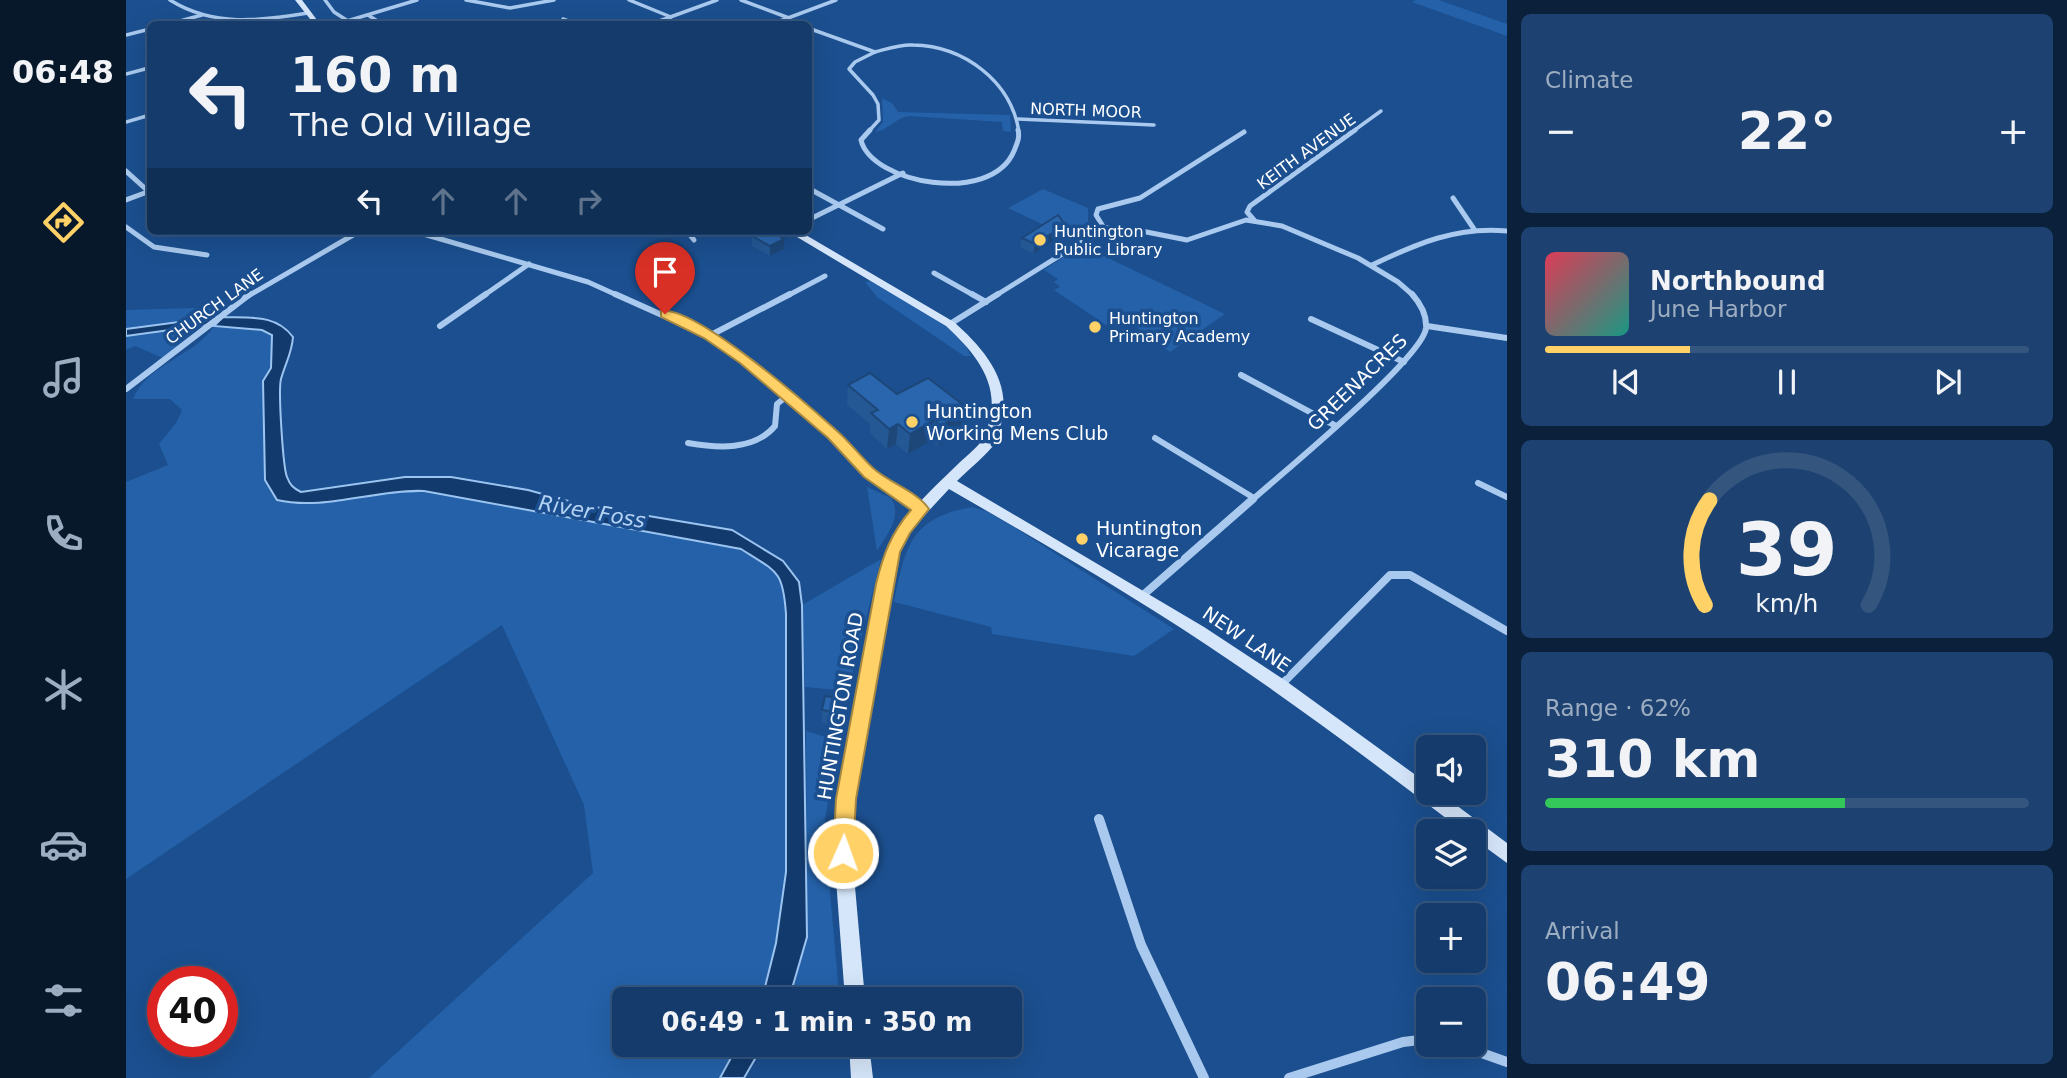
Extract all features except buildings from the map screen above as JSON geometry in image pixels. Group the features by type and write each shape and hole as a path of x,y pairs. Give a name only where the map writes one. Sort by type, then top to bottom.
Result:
{"street":[{"path":"170,0 202,15"},
{"path":"298,0 315,21"},
{"path":"325,0 334,12 347,21"},
{"path":"351,21 417,0"},
{"path":"466,0 490,8 508,9 533,7 554,0"},
{"path":"629,0 671,17"},
{"path":"660,21 717,0"},
{"path":"741,0 794,21"},
{"path":"780,21 836,0"},
{"path":"180,21 202,15 252,19 308,13"},
{"path":"368,15 377,21"},
{"path":"563,19 568,21"},
{"path":"812,28 875,52"},
{"path":"126,35 147,30"},
{"name":"NORTH MOOR","path":"912,43 941,47 961,53 994,77 1012,102 1018,120 1018,133 1010,158 998,172 989,177 952,186 930,183 868,155 861,144 880,115 873,95 849,69 855,62 875,52 895,44 912,43"},
{"path":"126,74 147,68"},
{"name":"KEITH AVENUE","path":"1254,220 1247,212 1250,206 1381,111"},
{"path":"126,122 147,116"},
{"name":"NORTH MOOR","path":"1018,120 1154,125"},
{"path":"950,324 1104,228 1096,215 1098,209 1140,198 1244,132"},
{"path":"126,171 147,189"},
{"path":"812,218 903,173"},
{"path":"812,190 883,229"},
{"path":"126,200 147,192"},
{"path":"1453,198 1474,229"},
{"name":"KEITH AVENUE","path":"1104,228 1127,227 1186,241 1206,236 1230,222 1254,220"},
{"name":"GREENACRES","path":"1142,596 1336,426 1404,362 1426,337 1427,326 1421,304 1412,293 1371,265 1275,224 1254,220"},
{"path":"126,227 154,247 207,255"},
{"path":"1371,265 1431,238 1474,229 1507,231"},
{"name":"CHURCH LANE","path":"126,389 272,280 353,235"},
{"path":"427,235 529,264 636,301 709,335 833,435 869,473 921,509"},
{"path":"690,235 694,240"},
{"name":"HUNTINGTON ROAD","path":"799,235 950,324 972,344 986,362 999,409 991,439 921,509 904,529 892,552 846,799 843,853 854,987"},
{"path":"440,326 529,264"},
{"path":"934,273 986,302"},
{"path":"709,335 825,276"},
{"path":"1311,319 1404,362"},
{"path":"1427,326 1507,338"},
{"path":"1241,375 1336,426"},
{"path":"688,443 721,447 757,439 773,429 778,422 778,404 787,396"},
{"path":"1155,439 1254,498"},
{"name":"NEW LANE","path":"948,482 1142,596 1280,686 1507,854"},
{"path":"1478,483 1507,498"},
{"path":"1280,686 1390,575 1410,575 1507,631"},
{"path":"1099,819 1141,945 1204,1078"},
{"path":"1289,1078 1403,1042 1416,1040"},
{"path":"1486,1055 1507,1062"},
{"path":"860,1057 862,1078"}],"shaded area":[{"path":"1439,0 1507,24 1507,36 1412,2"},
{"path":"882,98 893,104 898,112 1010,115 1011,132 1003,131 1002,122 909,116 875,132 883,122"},
{"path":"1043,189 1088,208 1088,227 1071,238 1008,208"},
{"path":"1081,245 1225,314 1170,352 1124,318 1106,325 1054,290 1060,287 1054,282 1058,279 1044,270"},
{"path":"870,281 942,323 965,345 971,356 964,356 877,297 865,282"},
{"path":"226,307 217,317 126,329 126,310"},
{"path":"201,325 163,358 135,346 126,350 126,336"},
{"path":"214,326 262,330 272,335 271,368 263,381 265,480 272,494 309,503 399,490 424,491 743,550 774,569 787,586 786,873 776,943 765,987 612,987 612,1057 731,1057 720,1078 369,1078 593,873 584,805 502,625 126,879 126,482 168,465 159,444 176,423 182,410 170,399 133,399 149,377 206,336"},
{"path":"867,487 891,498 894,505 892,525 877,551"},
{"path":"972,507 986,511 1020,531 1174,629 1134,656 992,634 991,627 894,602 907,552 923,528 951,512"},
{"path":"881,559 848,691 805,687 802,605"},
{"path":"806,731 839,741 824,825 838,987 794,987 807,937"}],"water":[{"path":"217,317 206,325 126,336 126,329"},
{"name":"River Foss","path":"223,317 262,319 279,324 293,337 281,379 281,412 287,477 292,486 301,492 405,477 451,477 528,490 583,505 732,530 783,561 799,582 802,605 807,937 792,987 765,987 776,943 786,872 786,614 783,589 776,574 741,549 424,491 313,503 277,500 265,480 263,381 271,368 272,335 262,330 214,326"},
{"path":"731,1057 756,1057 744,1078 720,1078"}],"place":[{"name":"Huntington Public Library","path":"1040,240"},
{"name":"Huntington Primary Academy","path":"1095,327"},
{"name":"Huntington Working Mens Club","path":"912,422"},
{"name":"Huntington Vicarage","path":"1082,539"}],"route":[{"path":"665,314 709,335 745,360 833,435 869,473 921,509 904,529 892,552 884,584 846,799 843,853"}]}
